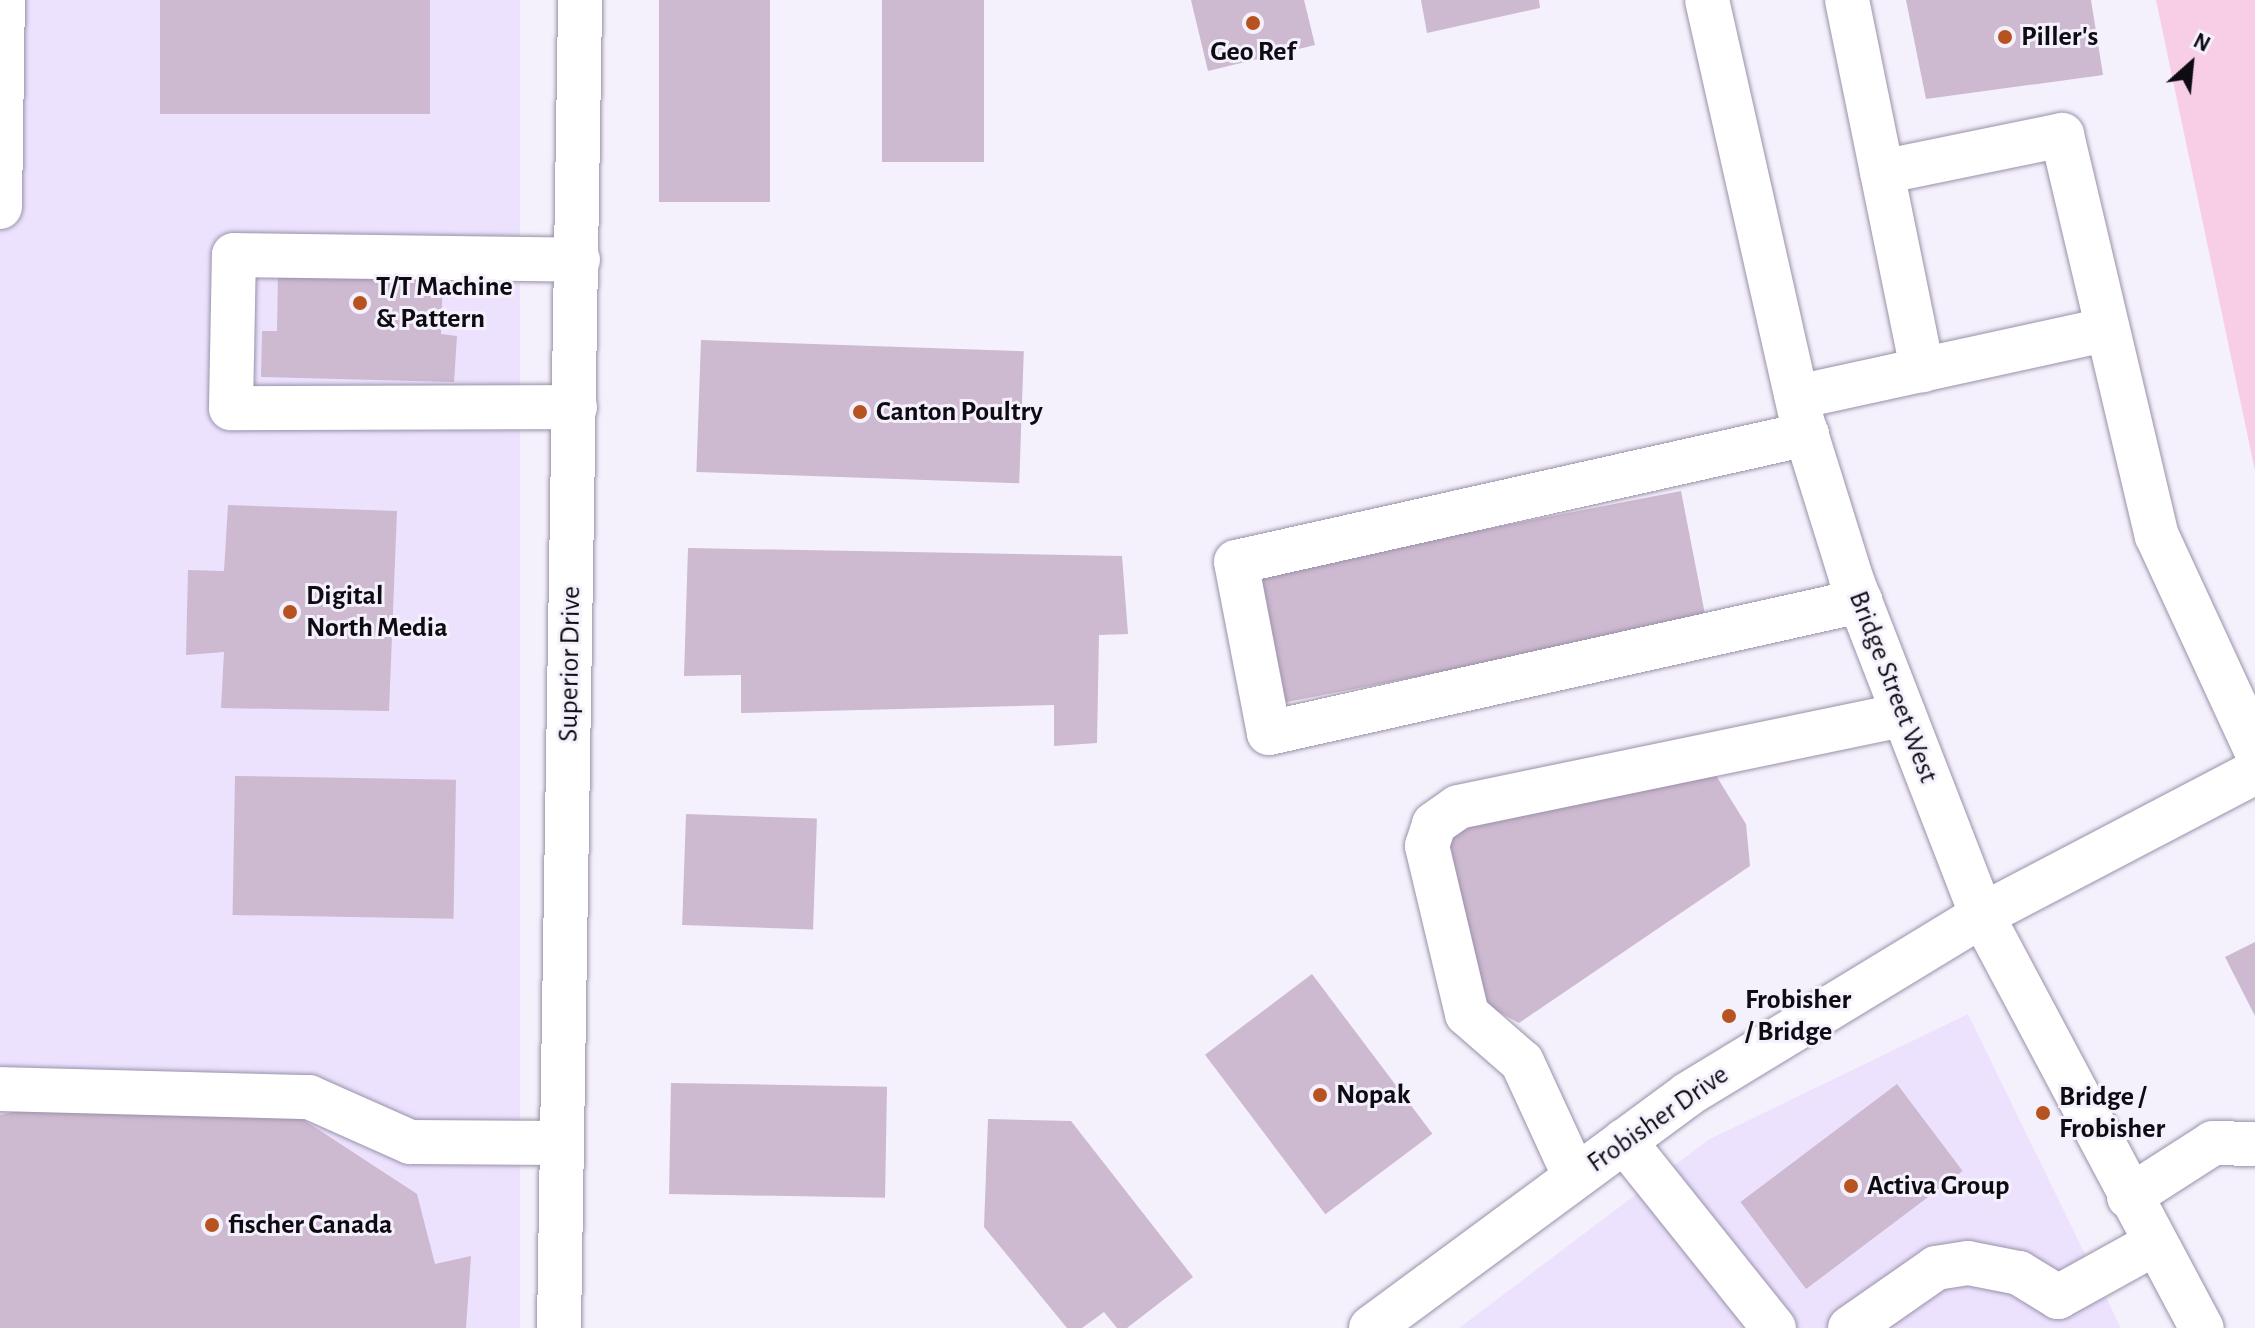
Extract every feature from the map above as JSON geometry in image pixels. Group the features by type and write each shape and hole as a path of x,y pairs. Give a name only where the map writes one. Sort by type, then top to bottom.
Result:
{"street":[{"path":"0,207 3,0"},
{"name":"Superior Drive","path":"559,1328 580,0"},
{"name":"Bridge Street West","path":"1707,0 1802,415 1860,601 1982,915 2154,1244 2202,1328"},
{"path":"1847,0 1922,370"},
{"path":"1882,172 2062,135 2105,330 2157,536 2255,748"},
{"path":"575,407 231,408 234,255 578,260"},
{"path":"1860,601 1269,733 1236,562 1802,415 1922,370 2105,330"},
{"path":"1575,1177 1522,1062 1467,1014 1427,846 1434,824 1458,807 1904,715"},
{"name":"Frobisher Drive","path":"1371,1328 1688,1094 1982,915 2255,772"},
{"path":"0,1089 309,1097 410,1142 482,1148 561,1143"},
{"path":"1624,1141 1774,1328"},
{"path":"2129,1197 2213,1143 2255,1144"},
{"path":"1850,1328 1936,1268 1968,1263 2019,1273 2059,1312 2154,1244"}],"shaded area":[{"path":"0,0 520,0 520,1328 0,1328"},
{"path":"2156,0 2255,0 2255,471"},
{"path":"1968,1014 2121,1328 1459,1328 1708,1140"}],"building":[{"path":"160,0 430,0 430,114 160,114"},
{"path":"659,0 770,0 770,202 659,202"},
{"path":"882,0 984,0 984,162 882,162"},
{"name":"Geo Ref","path":"1191,0 1304,0 1315,45 1208,71"},
{"path":"1421,0 1539,0 1540,8 1427,33"},
{"name":"Piller's","path":"1906,0 2091,0 2103,75 1926,99"},
{"name":"T/T Machine & Pattern","path":"278,270 443,276 441,334 457,336 454,382 261,377 262,331 277,331"},
{"name":"Canton Poultry","path":"701,340 1024,351 1019,483 696,472"},
{"path":"1681,491 1706,621 1286,702 1261,573"},
{"name":"Digital North Media","path":"228,505 397,511 389,711 221,708 224,652 186,655 188,570 224,571"},
{"path":"688,548 1122,556 1128,634 1099,635 1097,743 1054,746 1054,705 741,713 741,675 684,676"},
{"path":"1712,769 1746,824 1750,866 1519,1023 1486,1005 1447,831"},
{"path":"235,776 456,780 454,919 233,915"},
{"path":"686,814 817,819 813,930 682,925"},
{"path":"2255,942 2255,1016 2225,957"},
{"name":"Nopak","path":"1312,974 1432,1134 1325,1214 1205,1055"},
{"path":"671,1083 887,1087 885,1198 669,1194"},
{"name":"Activa Group","path":"1897,1084 1963,1171 1806,1289 1740,1202"},
{"name":"fischer Canada","path":"52,1103 287,1109 417,1194 435,1264 471,1256 466,1328 0,1328 0,1115"},
{"path":"988,1119 1071,1121 1193,1277 1127,1328 1117,1328 1104,1312 1082,1328 1067,1328 984,1227"}],"place":[{"name":"Geo Ref","path":"1253,23"},
{"name":"Piller's","path":"2005,37"},
{"name":"T/T Machine & Pattern","path":"360,303"},
{"name":"Canton Poultry","path":"860,412"},
{"name":"Digital North Media","path":"290,612"},
{"name":"Frobisher / Bridge","path":"1729,1016"},
{"name":"Nopak","path":"1320,1095"},
{"name":"Bridge / Frobisher","path":"2043,1113"},
{"name":"Activa Group","path":"1851,1186"},
{"name":"fischer Canada","path":"212,1225"}]}
